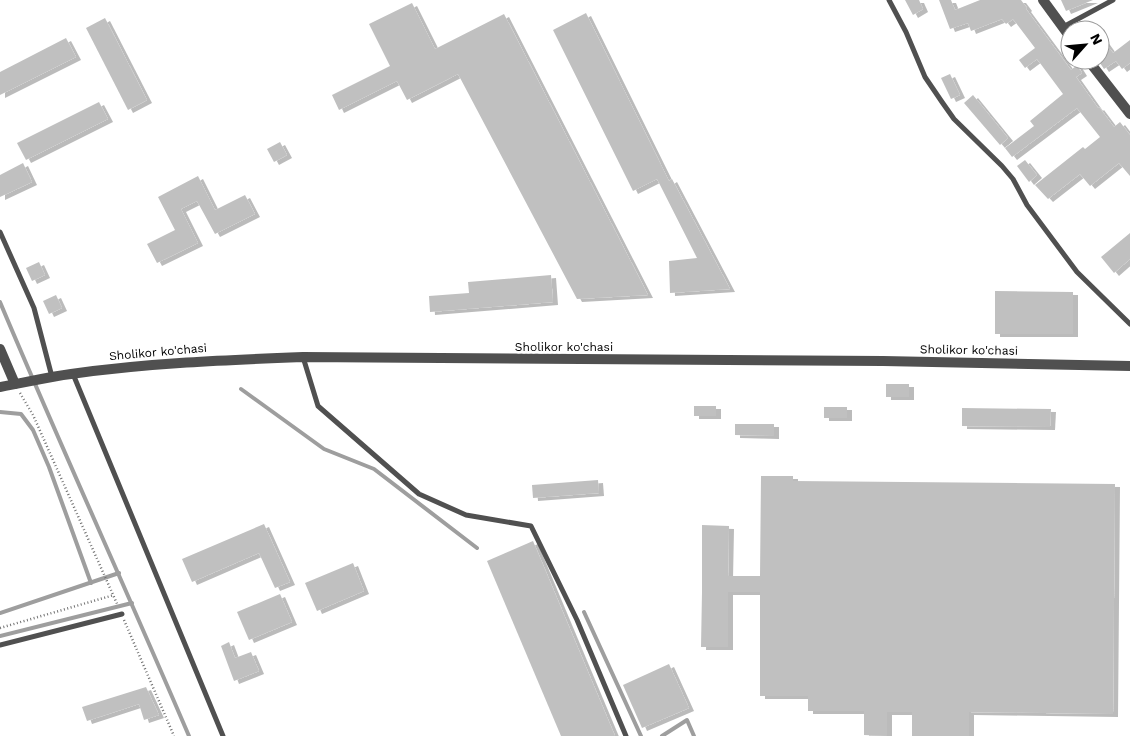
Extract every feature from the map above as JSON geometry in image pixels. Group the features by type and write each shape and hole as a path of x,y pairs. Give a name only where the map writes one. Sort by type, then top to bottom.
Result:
{"street":[{"path":"1043,0 1060,24"},
{"path":"1096,70 1130,114"},
{"path":"0,349 15,384"},
{"name":"Sholikor ko'chasi","path":"0,387 73,374 179,363 303,356 873,361 1130,366"}],"lane":[{"path":"889,0 906,32 925,77 954,119 1013,179 1027,205 1077,272 1130,324"},
{"path":"1075,20 1113,0"},
{"path":"0,232 34,308 52,377"},
{"path":"303,356 318,406 419,494 466,515 532,526 577,620 626,736"},
{"path":"73,374 223,736"},
{"path":"0,645 122,614"}],"path":[{"path":"15,384 33,415 109,583 174,736"},
{"path":"0,628 114,595"}],"building":[{"path":"905,0 919,0 923,9 913,15"},
{"path":"939,0 951,0 955,10 980,0 1021,0 1060,55 1060,70 1080,70 1082,73 1076,77 1098,108 1114,127 1120,122 1130,135 1130,176 1119,163 1090,186 1080,174 1048,199 1035,185 1083,147 1085,149 1100,137 1077,108 1012,157 1005,148 1034,126 1030,121 1063,94 1037,59 1025,68 1019,60 1035,48 1013,19 1006,24 1002,19 971,31 968,23 950,29"},
{"path":"1061,0 1093,0 1066,11"},
{"path":"412,3 435,49 504,14 648,295 577,299 458,74 407,100 397,81 339,110 332,95 390,66 369,24"},
{"path":"586,13 669,181 672,179 730,289 670,293 669,261 697,258 657,179 633,191 553,30"},
{"path":"105,18 147,100 128,110 86,28"},
{"path":"66,38 76,57 0,95 0,72"},
{"path":"1130,40 1130,63 1122,69 1116,61 1110,65 1110,49 1113,53"},
{"path":"950,74 960,95 951,99 941,78"},
{"path":"973,95 1008,138 1000,145 964,103"},
{"path":"99,102 108,119 26,160 17,143"},
{"path":"280,142 287,155 274,162 267,149"},
{"path":"1025,160 1037,175 1029,182 1017,166"},
{"path":"23,163 32,182 0,197 0,175"},
{"path":"198,176 215,210 245,195 255,214 215,234 197,201 181,209 198,243 157,263 147,244 175,230 158,197"},
{"path":"1130,233 1130,259 1114,273 1101,257"},
{"path":"39,262 45,275 32,281 26,268"},
{"path":"551,275 553,302 430,312 429,296 469,293 468,282"},
{"path":"995,291 1073,292 1073,334 995,334"},
{"path":"56,295 62,308 49,314 43,301"},
{"path":"886,384 909,384 909,397 886,397"},
{"path":"694,406 716,406 716,416 694,416"},
{"path":"824,407 847,407 847,418 824,418"},
{"path":"962,408 1051,409 1050,427 962,426"},
{"path":"735,424 774,424 774,436 735,435"},
{"path":"761,476 793,476 793,481 1115,484 1113,714 969,712 969,736 912,736 912,712 887,712 887,736 864,735 864,711 808,711 808,696 760,696 760,592 728,592 728,647 701,647 702,525 729,526 728,576 760,576"},
{"path":"598,480 599,493 533,498 532,485"},
{"path":"264,524 290,582 275,588 259,553 192,582 182,559"},
{"path":"533,541 615,736 561,736 487,561"},
{"path":"353,563 364,591 317,611 305,583"},
{"path":"280,594 292,622 249,640 237,612"},
{"path":"229,642 235,658 251,652 259,671 234,681 221,646"},
{"path":"669,664 689,708 642,728 623,685"},
{"path":"146,687 159,715 144,720 139,704 87,721 82,707"}],"waterway":[{"path":"0,302 189,736"},
{"path":"241,389 324,449 374,469 477,548"},
{"path":"0,412 21,414 33,430 49,467 91,583"},
{"path":"0,613 119,573"},
{"path":"0,636 132,603"},
{"path":"584,612 641,736"},
{"path":"662,736 687,720 694,736"}]}
